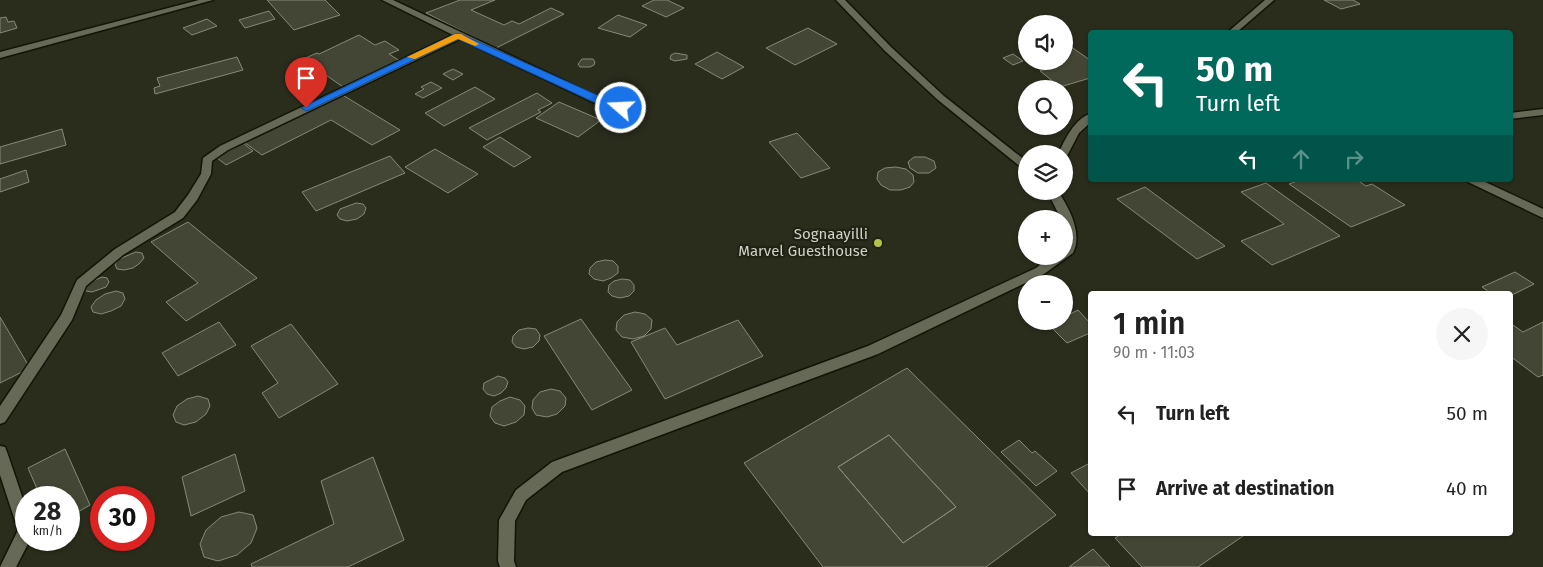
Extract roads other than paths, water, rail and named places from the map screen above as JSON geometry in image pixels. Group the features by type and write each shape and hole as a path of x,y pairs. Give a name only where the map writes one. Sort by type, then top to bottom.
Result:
{"street":[{"path":"0,55 208,0"},
{"path":"386,0 458,36 603,103 621,108"},
{"path":"840,0 941,98 1018,156"},
{"path":"1234,30 1270,0"},
{"path":"0,418 67,317 81,283 119,252 179,215 193,197 206,174 207,160 233,144 458,36"},
{"path":"1513,116 1543,112"},
{"path":"1068,145 1075,132 1088,119"},
{"path":"1476,182 1543,214"},
{"path":"508,567 506,561 507,520 521,495 558,467 873,350 1040,271 1048,265"},
{"path":"0,452 26,531 7,567"}],"place":[{"name":"Sognaayilli Marvel Guesthouse","path":"878,243"}]}
